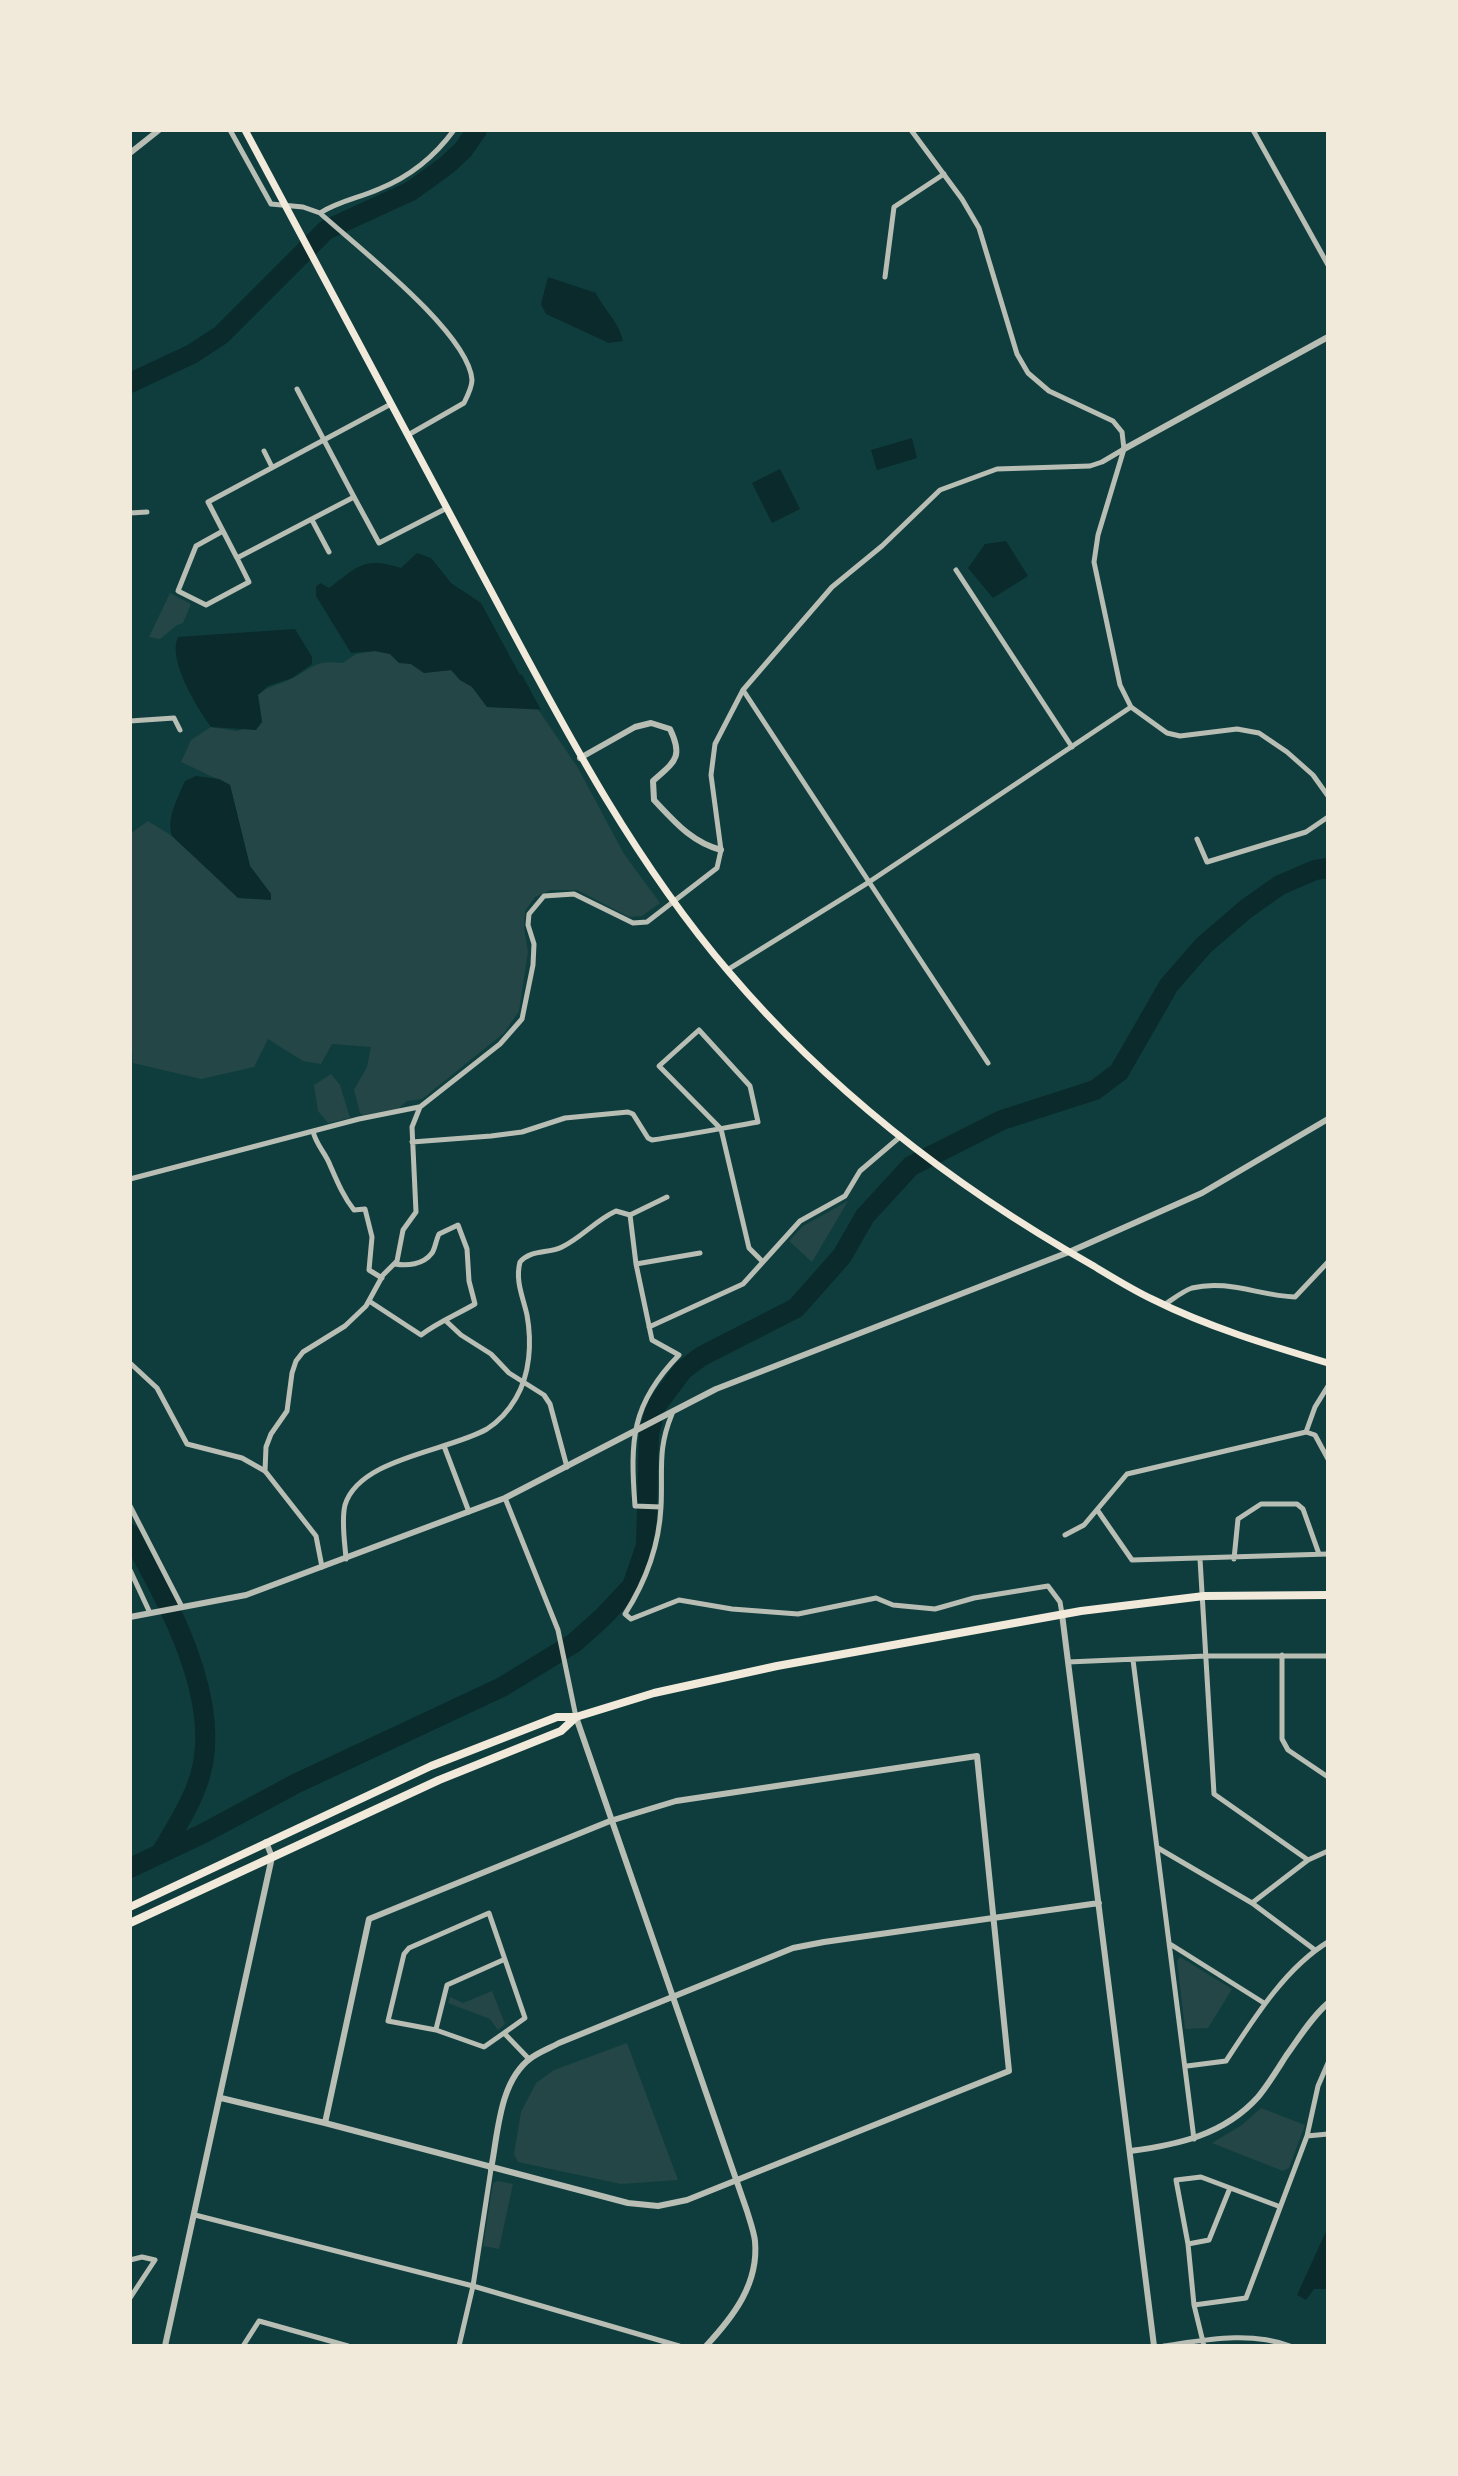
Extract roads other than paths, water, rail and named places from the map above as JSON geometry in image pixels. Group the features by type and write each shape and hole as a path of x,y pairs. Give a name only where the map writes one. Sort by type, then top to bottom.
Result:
{"main road":[{"path":"245,130 580,758 667,890 727,970 779,1028 901,1136 1003,1212 1164,1305 1239,1336 1328,1363"},
{"path":"130,1907 431,1766 557,1717 576,1717 654,1693 777,1666 1062,1614 1204,1596 1328,1595"},
{"path":"130,1923 439,1780 561,1731 576,1717"}],"street":[{"path":"130,153 159,130"},
{"path":"230,130 271,204 303,207 320,213 445,328 466,361 472,382 464,403 408,435"},
{"path":"320,213 333,205 380,189 405,175 426,161 454,130"},
{"path":"911,130 979,228 1019,360 1028,373 1049,391 1113,421 1122,432 1124,449 1098,535 1094,562 1120,685 1131,707 1167,733 1180,736 1237,729 1259,733 1313,775 1328,796"},
{"path":"1253,130 1328,265"},
{"path":"885,277 894,207 944,174"},
{"path":"130,1179 313,1131 420,1107 500,1044 522,1019 533,965 534,944 528,925 529,914 544,896 574,894 633,923 647,922 717,868 721,850 711,760 715,744 743,690 832,587 882,546 940,490 997,469 1090,466 1102,462 1328,337"},
{"path":"297,389 379,543 447,508"},
{"path":"223,531 196,546 178,591 206,605 249,582 237,558 208,502 391,404"},
{"path":"264,451 272,467"},
{"path":"237,558 354,497"},
{"path":"130,513 147,512"},
{"path":"312,520 329,552"},
{"path":"956,570 1072,747"},
{"path":"743,690 988,1063"},
{"path":"727,970 869,882 1131,707"},
{"path":"130,721 174,718 180,730"},
{"path":"580,758 635,727 651,723 670,729 678,746 674,762 653,781 654,800 687,834 704,846 721,850"},
{"path":"1197,839 1207,862 1306,832 1328,817"},
{"path":"412,1142 506,1134 565,1118 628,1112 633,1114 652,1140 721,1129 758,1122 750,1086 699,1030 659,1066 721,1129 749,1248 762,1261"},
{"path":"265,1471 266,1447 287,1411 296,1361 303,1352 345,1326 369,1301 382,1278 395,1264 403,1230 416,1212 412,1127 420,1107"},
{"path":"130,1617 231,1600 505,1498 730,1384 1069,1252 1202,1193 1328,1119"},
{"path":"313,1131 316,1145 330,1162 343,1196 354,1210 365,1209 372,1237 369,1270 382,1278"},
{"path":"649,1327 743,1284 800,1221 845,1196 860,1171 901,1136"},
{"path":"346,1559 345,1505 360,1482 378,1470 486,1429 514,1402 524,1383 529,1340 518,1280 520,1262 529,1254 567,1245 616,1211 630,1215 667,1197"},
{"path":"630,1215 636,1264 652,1340 679,1355 660,1374 646,1395 635,1433 635,1506 661,1507"},
{"path":"369,1301 421,1335 439,1321 446,1321 475,1304 469,1281 467,1249 458,1225 439,1234 433,1252 420,1261 408,1266 395,1264"},
{"path":"636,1264 700,1253"},
{"path":"1164,1305 1190,1289 1211,1286 1231,1285 1276,1296 1295,1297 1328,1262"},
{"path":"446,1321 524,1383 544,1395 550,1404 567,1467"},
{"path":"130,1363 157,1388 187,1444 242,1458 265,1471 316,1536 323,1568"},
{"path":"1306,1432 1315,1407 1328,1386"},
{"path":"670,1414 660,1448 659,1531 641,1590 625,1614 631,1619 679,1600 732,1609 798,1614 876,1598 893,1605 935,1609 974,1598 1048,1586 1060,1602 1154,2346"},
{"path":"1065,1535 1084,1525 1127,1474 1306,1432 1315,1435 1328,1459"},
{"path":"444,1445 469,1512"},
{"path":"505,1498 558,1630 576,1717 755,2242 752,2279 740,2306 708,2346"},
{"path":"1234,1559 1238,1519 1261,1504 1297,1504 1303,1509 1319,1554"},
{"path":"130,1506 180,1608"},
{"path":"1098,1511 1132,1560 1328,1554"},
{"path":"1200,1559 1214,1794 1308,1860"},
{"path":"130,1570 151,1613"},
{"path":"1282,1655 1282,1739 1288,1750 1328,1777"},
{"path":"1068,1662 1206,1656 1328,1656"},
{"path":"1133,1660 1194,2139"},
{"path":"221,2098 628,2203 658,2206 687,2200 1009,2071 977,1756 676,1801 610,1821 369,1919 325,2123"},
{"path":"165,2346 272,1857 266,1842"},
{"path":"1158,1848 1252,1903 1315,1950"},
{"path":"1252,1903 1308,1860 1328,1851"},
{"path":"459,2346 473,2286 502,2109 512,2082 529,2059 672,1996 793,1948 1099,1903"},
{"path":"489,1913 503,1960 525,2018 484,2047 436,2030 388,2021 404,1954 409,1948 489,1913"},
{"path":"1187,2066 1226,2061 1264,2003 1315,1950 1328,1942"},
{"path":"1169,1943 1264,2003"},
{"path":"436,2030 447,1985 503,1960"},
{"path":"1130,2151 1169,2146 1194,2139 1223,2125 1258,2097 1304,2031 1328,2003"},
{"path":"504,2033 529,2059"},
{"path":"1194,2305 1246,2298 1278,2206 1307,2136 1315,2095 1328,2063"},
{"path":"1307,2136 1328,2134"},
{"path":"1204,2343 1194,2305 1188,2244 1176,2180 1201,2177 1278,2206"},
{"path":"1188,2244 1209,2240 1230,2188"},
{"path":"195,2215 473,2286 679,2346"},
{"path":"130,2260 142,2257 155,2260 130,2298"},
{"path":"243,2346 259,2321 348,2346"},
{"path":"1164,2346 1237,2338 1270,2339 1290,2346"}],"waterway":[{"path":"130,383 192,354 221,335 326,230 411,191 447,165 477,130"},
{"path":"130,1868 295,1784 502,1687 574,1643 632,1586 646,1546 649,1434 656,1406 683,1370 702,1356 796,1308 842,1256 865,1216 911,1166 1002,1120 1095,1090 1119,1072 1169,985 1204,945 1280,885 1315,870 1328,868"},
{"path":"130,1534 160,1589 188,1651 204,1715 205,1746 197,1786 161,1853"}]}
